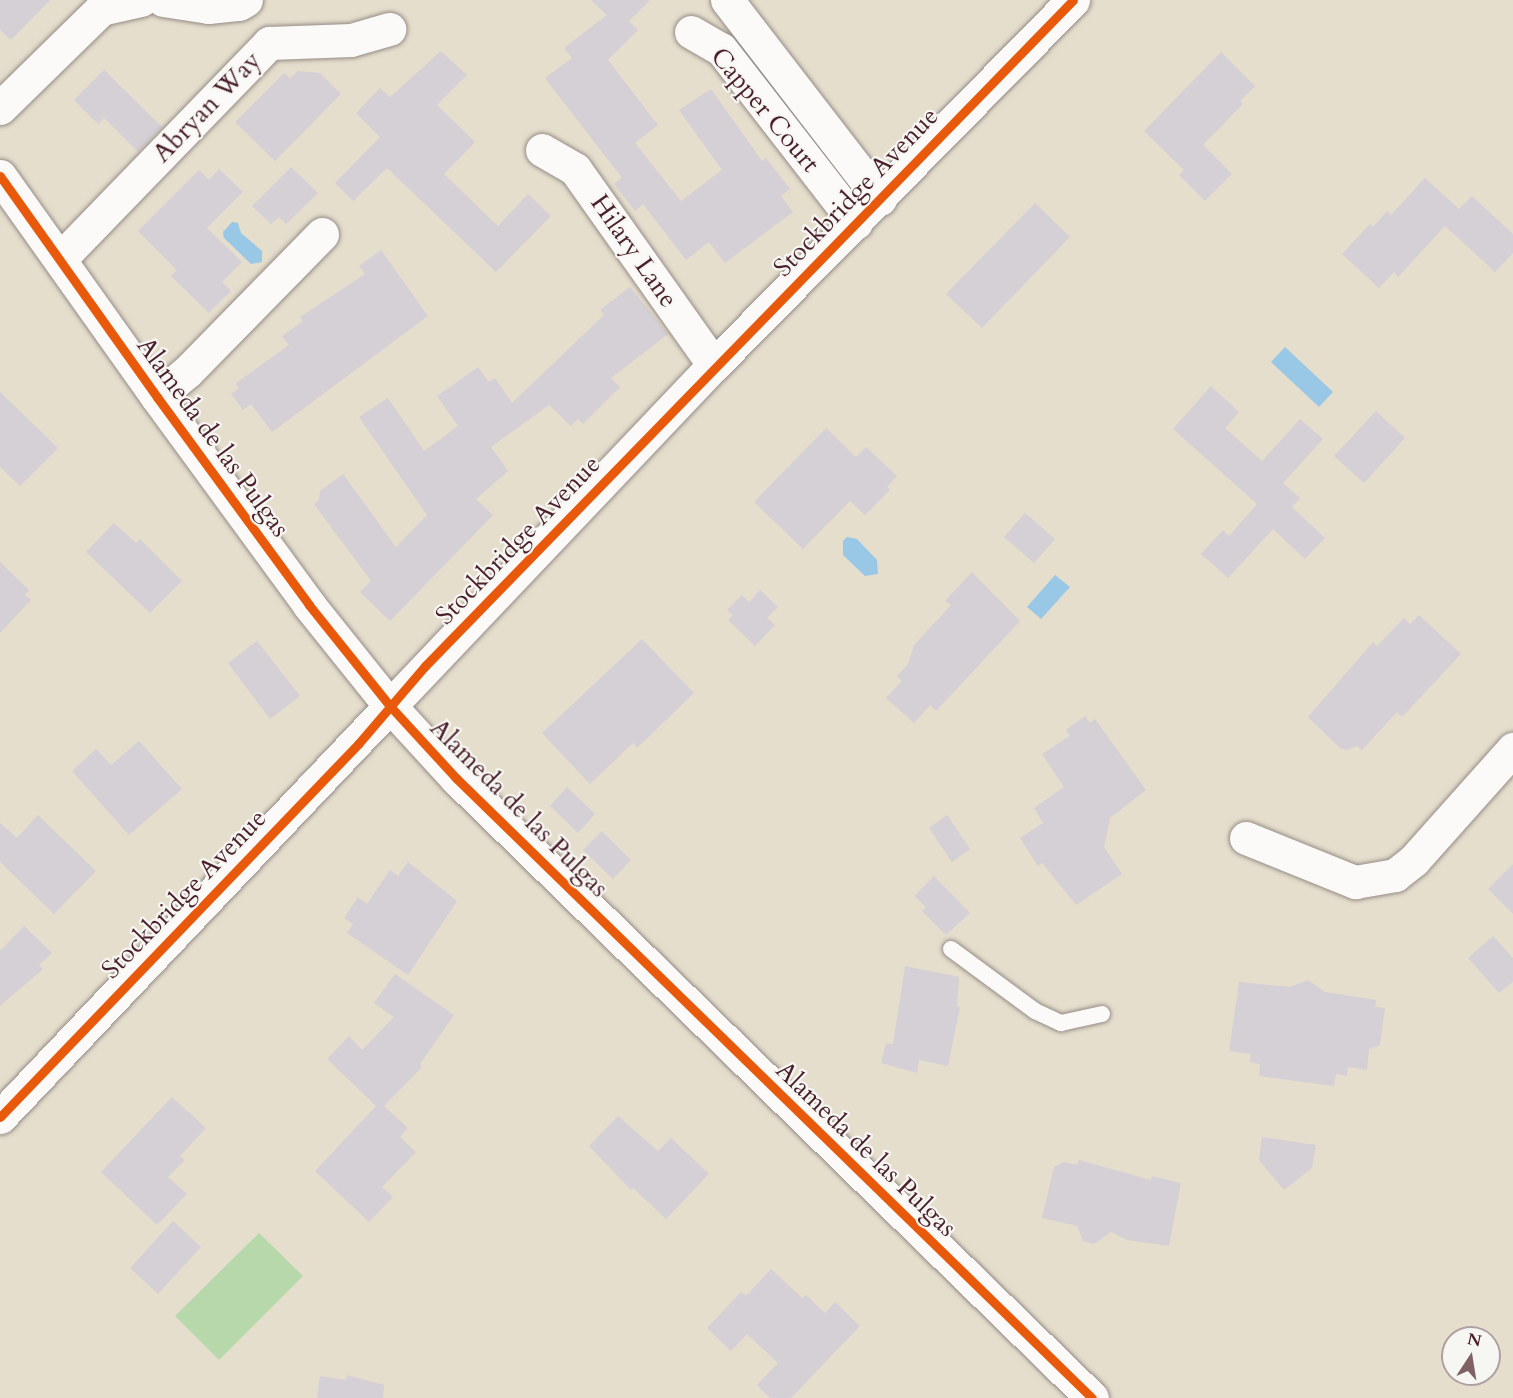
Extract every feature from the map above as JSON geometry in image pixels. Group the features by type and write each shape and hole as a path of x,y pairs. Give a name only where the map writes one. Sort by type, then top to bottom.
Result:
{"street":[{"path":"0,108 101,9 141,0"},
{"path":"163,0 208,7 239,4 246,0"},
{"name":"Stockbridge Avenue","path":"727,0 880,199"},
{"name":"Stockbridge Avenue","path":"3,1107 390,706 714,365 880,199 1073,0"},
{"name":"Abryan Way","path":"60,259 269,43 351,40 389,29"},
{"name":"Capper Court","path":"692,32 721,49 856,223"},
{"name":"Hilary Lane","path":"542,150 575,169 714,365"},
{"name":"Alameda de las Pulgas","path":"0,176 156,398 309,605 390,706 456,778 1092,1398"},
{"path":"156,398 187,372 322,234"},
{"path":"1246,838 1355,882 1395,876 1414,860 1513,749"}],"lane":[{"path":"951,949 1035,1011 1061,1023 1102,1014"}],"green space":[{"path":"259,1233 303,1276 219,1360 175,1316"}],"water":[{"path":"232,222 238,223 241,233 262,251 262,262 251,264 224,238 223,232"},
{"path":"1285,347 1333,392 1319,407 1271,362"},
{"path":"847,537 857,539 877,560 878,574 865,576 843,555 843,541"},
{"path":"1055,575 1070,587 1041,619 1027,607"}],"building":[{"path":"0,0 50,0 11,40 0,30"},
{"path":"591,0 650,0 629,21 638,30 608,60 658,125 635,143 681,201 722,170 679,110 711,89 762,161 766,158 790,189 781,196 793,212 725,263 709,242 686,260 643,204 635,211 614,184 622,178 545,78 572,58 564,48 607,15"},
{"path":"441,51 467,75 437,105 475,142 444,174 498,226 528,194 551,216 496,272 387,168 353,201 335,183 380,137 356,113 380,88 390,97"},
{"path":"1221,52 1255,86 1240,101 1243,104 1203,145 1232,174 1205,201 1179,175 1184,170 1144,131"},
{"path":"104,70 162,127 138,152 104,118 98,124 74,100"},
{"path":"298,71 320,73 341,94 275,161 235,122 284,73 290,78"},
{"path":"291,167 318,193 286,224 279,217 271,224 252,206"},
{"path":"219,169 243,192 207,228 242,262 222,282 231,291 209,313 171,276 177,270 138,231 199,170 209,180"},
{"path":"1425,178 1459,209 1472,196 1513,234 1513,253 1495,272 1445,226 1398,277 1394,272 1379,288 1342,254 1370,224 1373,227 1387,211 1391,215"},
{"path":"1035,203 1070,237 982,328 946,294"},
{"path":"381,250 428,316 272,432 251,404 243,410 231,394 239,388 236,383 289,345 282,336 303,321 300,317 365,274 359,266"},
{"path":"630,287 668,334 611,378 620,387 583,424 578,419 571,426 549,405 491,447 508,471 476,499 493,515 390,621 360,592 371,581 314,504 319,500 320,491 343,474 396,547 427,515 359,417 388,398 424,451 458,426 437,396 478,367 489,382 495,378 512,403 604,315 600,310"},
{"path":"1211,386 1239,412 1225,428 1262,461 1300,419 1323,439 1283,483 1300,498 1292,507 1325,538 1305,559 1273,529 1228,578 1201,554 1223,530 1229,536 1257,504 1173,429"},
{"path":"0,392 58,448 20,486 0,467"},
{"path":"1376,411 1405,438 1364,483 1334,456"},
{"path":"826,428 856,457 866,447 897,476 887,487 890,490 865,515 850,501 803,549 754,502"},
{"path":"1025,513 1055,539 1034,563 1004,537"},
{"path":"114,523 136,543 140,539 182,581 150,613 86,552"},
{"path":"0,562 29,590 25,595 31,600 0,633"},
{"path":"972,572 1020,621 936,711 930,705 914,723 886,698 902,681 897,676 908,664 914,645 951,605 945,601"},
{"path":"760,590 778,607 767,618 775,625 755,646 728,620 733,615 727,610 742,595 749,602"},
{"path":"1419,615 1461,654 1402,717 1397,712 1362,750 1357,746 1347,750 1340,748 1308,717 1373,642 1377,646 1404,618 1410,624"},
{"path":"642,639 694,693 637,748 633,743 590,784 542,733"},
{"path":"257,641 300,696 270,719 228,663"},
{"path":"1085,716 1090,723 1095,719 1146,790 1110,818 1104,847 1122,874 1076,905 1042,863 1038,866 1020,838 1043,823 1034,808 1064,787 1042,754 1070,736 1066,730"},
{"path":"139,741 182,789 129,835 72,771 96,749 111,765"},
{"path":"567,787 595,814 578,833 550,806"},
{"path":"38,815 96,871 54,914 0,862 0,823 17,838"},
{"path":"947,815 970,849 952,862 929,828"},
{"path":"602,831 631,860 613,879 583,850"},
{"path":"408,862 457,901 408,975 347,933 353,924 344,918 358,897 367,904 390,870 398,876"},
{"path":"1513,864 1513,914 1488,889"},
{"path":"934,876 970,913 946,935 922,911 926,907 914,896"},
{"path":"24,926 52,953 39,965 43,969 0,1006 0,951"},
{"path":"1493,936 1513,958 1513,982 1499,993 1468,958"},
{"path":"905,966 959,977 957,1006 960,1007 948,1066 919,1060 917,1073 881,1063 886,1043 893,1044"},
{"path":"395,974 454,1015 420,1064 422,1067 384,1106 408,1128 400,1137 416,1152 382,1187 393,1197 369,1222 315,1171 376,1106 327,1059 349,1036 362,1050 394,1017 374,1003"},
{"path":"1308,980 1325,992 1376,1000 1375,1007 1385,1008 1380,1045 1369,1049 1367,1070 1348,1067 1347,1076 1336,1074 1334,1086 1259,1076 1260,1064 1250,1062 1251,1054 1229,1051 1239,982 1290,987"},
{"path":"172,1097 206,1128 180,1156 185,1160 168,1177 187,1194 157,1225 101,1172"},
{"path":"618,1116 658,1151 671,1138 709,1174 666,1219 633,1188 631,1190 589,1146"},
{"path":"1262,1137 1316,1145 1312,1168 1284,1190 1259,1160"},
{"path":"1079,1160 1151,1180 1152,1176 1181,1183 1169,1246 1127,1240 1111,1232 1094,1244 1083,1241 1077,1226 1042,1218 1054,1167 1064,1162 1077,1165"},
{"path":"173,1221 201,1247 158,1294 130,1268"},
{"path":"771,1269 802,1298 806,1295 825,1313 835,1302 860,1326 791,1398 770,1398 757,1385 778,1363 747,1334 731,1351 707,1328 741,1292 746,1296"},
{"path":"347,1375 384,1385 383,1398 317,1398 320,1376 346,1380"}],"cycle path":[{"path":"0,1117 359,743 425,666 1073,0"},
{"path":"0,176 309,605 390,706 456,778 1092,1398"}]}
